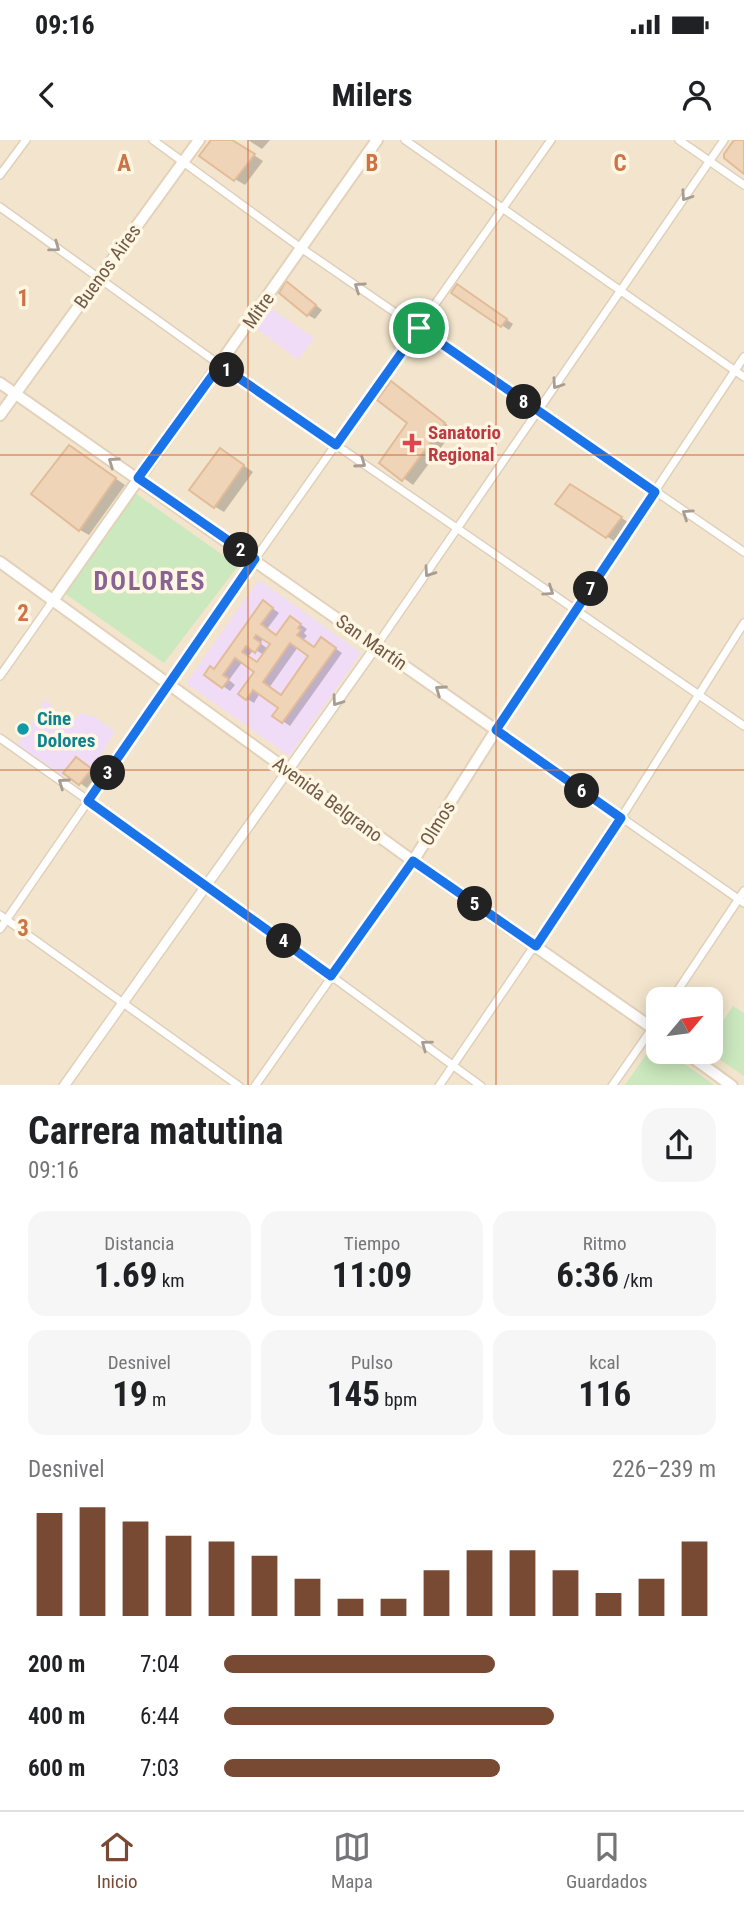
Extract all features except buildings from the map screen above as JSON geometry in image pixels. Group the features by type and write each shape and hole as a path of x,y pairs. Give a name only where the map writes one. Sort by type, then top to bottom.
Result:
{"main road":[{"name":"Buenos Aires","path":"0,415 199,140"},
{"name":"Mitre","path":"52,601 377,140"},
{"name":"San Martín","path":"0,383 496,730"},
{"name":"Avenida Belgrano","path":"0,562 413,861 646,1020"},
{"name":"Olmos","path":"413,861 496,730"},
{"path":"702,1064 731,1085"}],"street":[{"path":"0,175 26,140"},
{"path":"153,140 301,248 744,552"},
{"path":"405,140 744,377"},
{"path":"0,929 3,918 88,801 551,140"},
{"path":"679,140 744,185"},
{"path":"65,1085 377,645 724,140"},
{"path":"0,207 220,365 744,726"},
{"path":"496,730 744,357"},
{"path":"0,676 52,601"},
{"path":"440,1085 621,818 744,623"},
{"name":"San Martín","path":"496,730 741,901"},
{"path":"0,738 206,884 480,1085"},
{"name":"Olmos","path":"256,1085 413,861"},
{"path":"680,987 741,901 744,891"},
{"path":"3,918 238,1085"},
{"path":"613,1085 646,1040"}],"shaded area":[{"path":"0,140 744,140 744,1085 0,1085"},
{"path":"269,307 314,338 298,360 255,327"},
{"path":"259,580 361,653 289,756 186,683"},
{"path":"44,699 52,705 54,717 59,719 68,716 74,720 80,713 95,717 115,732 92,769 76,757 62,775 17,745 39,712"}],"green space":[{"path":"135,493 238,566 164,663 64,593"},
{"path":"733,1006 744,1013 744,1076 723,1062 723,1021"},
{"path":"646,1055 646,1064 685,1064 714,1085 625,1085"}],"place":[{"name":"Sanatorio Regional","path":"412,443"},
{"name":"Cine Dolores","path":"23,729"}],"district":[{"name":"DOLORES","path":"150,581"}],"route":[{"path":"419,328 655,492 496,730 621,818 536,946 413,861 331,976 88,801 255,559 138,478 220,365 336,445 419,328"}]}
